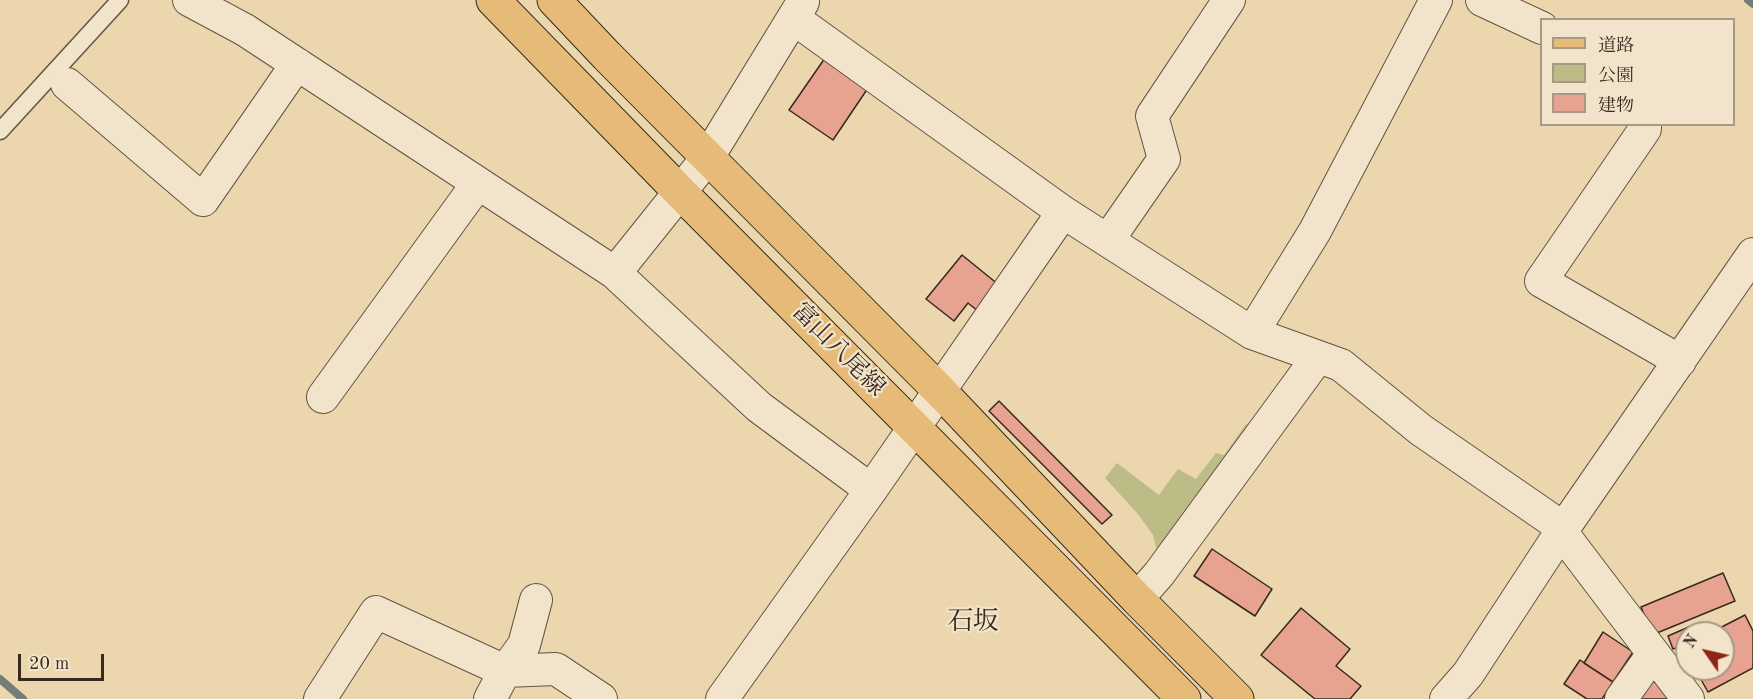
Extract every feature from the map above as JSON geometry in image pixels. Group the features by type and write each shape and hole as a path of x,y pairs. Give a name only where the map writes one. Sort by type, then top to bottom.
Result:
{"main road":[{"name":"富山八尾線","path":"493,0 680,192 1184,699"},
{"name":"富山八尾線","path":"554,0 940,391 1137,599 1237,699"}],"street":[{"path":"189,0 245,30 615,273 759,407 872,490"},
{"path":"1108,240 1164,159 1152,116 1229,0"},
{"path":"1252,333 1315,231 1436,0"},
{"path":"1482,0 1540,27"},
{"path":"615,273 708,157 799,9 1063,212 1252,333 1341,365 1421,430 1552,521 1688,699"},
{"path":"67,84 203,200 297,64"},
{"path":"1645,126 1541,281 1680,361"},
{"path":"322,397 477,183"},
{"path":"722,699 872,490 1063,212"},
{"path":"1446,699 1468,674 1561,532 1753,254"},
{"path":"1137,599 1159,574 1318,357"},
{"path":"490,699 524,645 536,600"},
{"path":"320,699 376,612 506,671 556,669 601,699"},
{"path":"1621,699 1653,654"}],"lane":[{"path":"0,131 120,0"}],"green space":[{"path":"1246,424 1261,433 1160,562 1153,535 1137,513 1105,478 1117,463 1159,495 1178,469 1196,479 1216,453 1224,455"}],"building":[{"path":"825,58 868,88 833,140 789,110"},
{"path":"962,255 999,285 978,311 968,303 954,321 926,299"},
{"path":"999,401 1112,515 1102,524 989,411"},
{"path":"1212,549 1272,589 1255,616 1194,576"},
{"path":"1723,573 1735,601 1686,621 1675,621 1675,626 1652,635 1641,607"},
{"path":"1301,608 1350,649 1336,666 1361,686 1350,699 1315,699 1261,655"},
{"path":"1745,615 1753,631 1753,668 1735,678 1735,621"},
{"path":"1603,632 1633,652 1613,682 1584,663"},
{"path":"1675,633 1675,648 1673,649 1668,636"},
{"path":"1580,660 1613,682 1602,699 1587,699 1564,684"},
{"path":"1650,679 1678,699 1636,699"},
{"path":"1702,681 1729,681 1708,692"}],"waterway":[{"path":"1748,0 1753,4"},
{"path":"0,679 23,699"}],"district":[{"name":"石坂","path":"973,622"}]}
